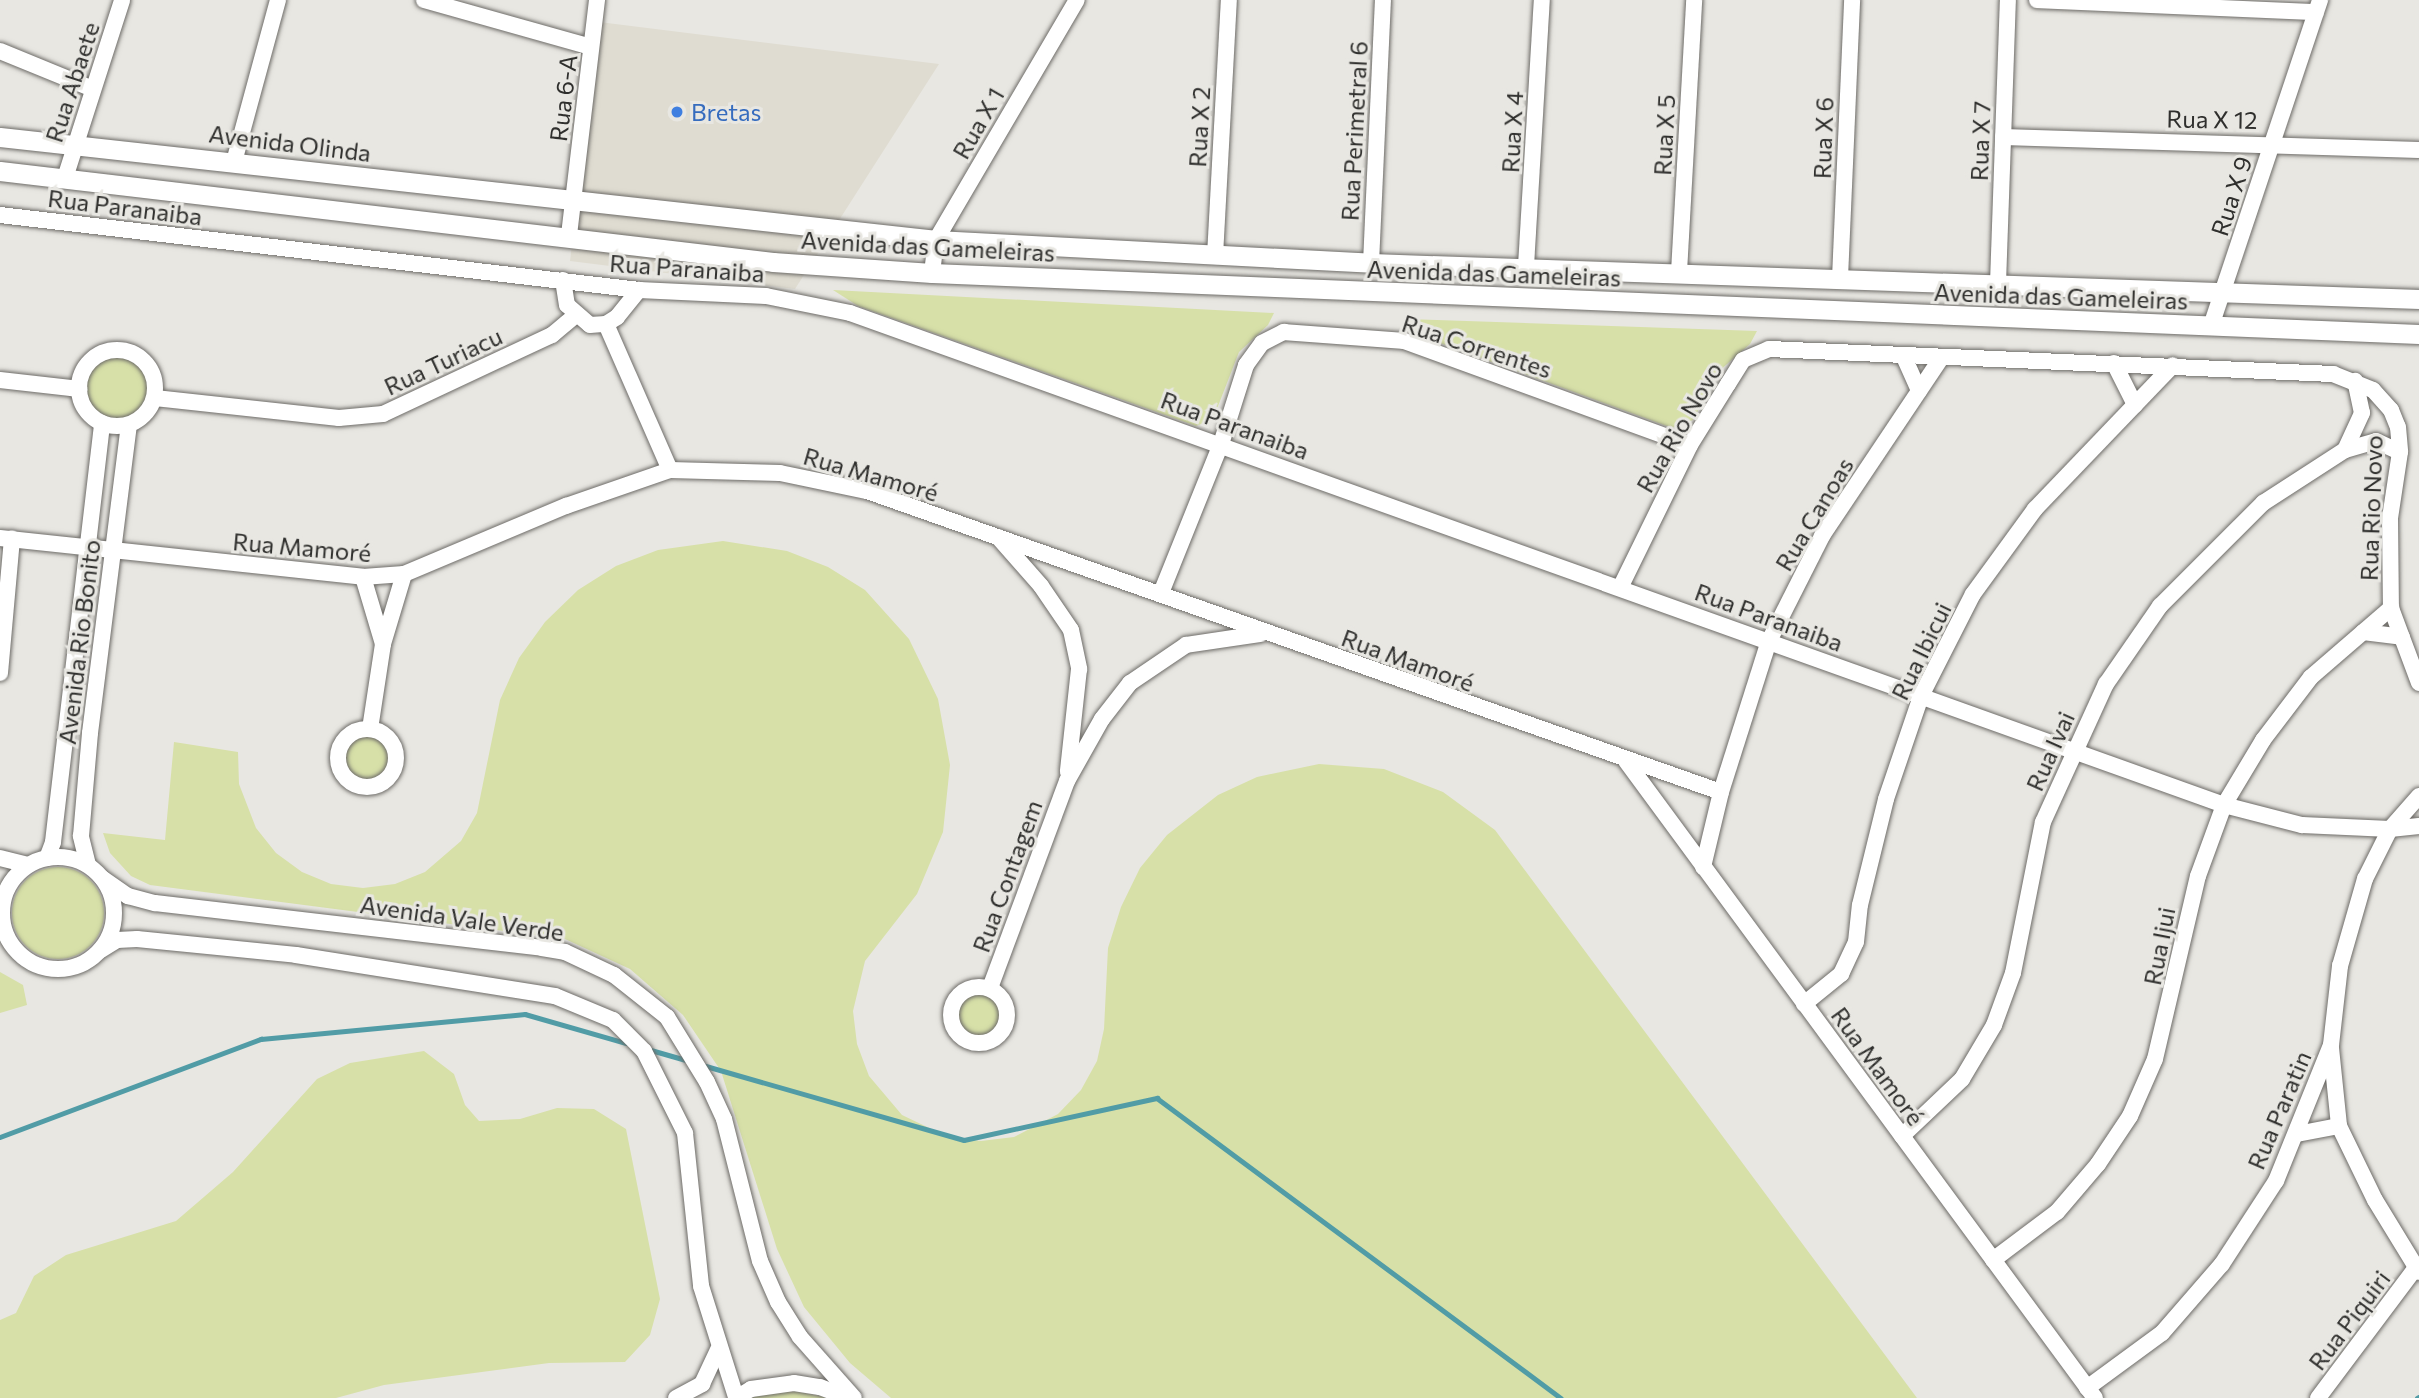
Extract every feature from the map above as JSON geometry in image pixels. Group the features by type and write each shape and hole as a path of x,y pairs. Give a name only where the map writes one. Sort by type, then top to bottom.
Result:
{"main road":[{"name":"Avenida Olinda","path":"0,137 75,143 573,201"},
{"path":"0,171 569,235"},
{"name":"Avenida das Gameleiras","path":"573,201 936,240 1215,256 2419,299"},
{"name":"Avenida das Gameleiras","path":"569,235 773,262 932,273 1486,298 2419,334"},
{"path":"1486,298 1519,288 1526,266"}],"street":[{"name":"Rua Abaete","path":"65,178 122,0"},
{"path":"234,162 278,0"},
{"path":"424,0 592,47"},
{"name":"Rua 6-A","path":"569,235 597,0"},
{"name":"Rua X 1","path":"932,273 936,240 1077,0"},
{"name":"Rua X 2","path":"1215,256 1229,0"},
{"name":"Rua Perimetral 6","path":"1371,263 1383,0"},
{"name":"Rua X 4","path":"1526,266 1542,0"},
{"name":"Rua X 5","path":"1679,272 1694,0"},
{"name":"Rua X 6","path":"1840,278 1852,0"},
{"name":"Rua X 7","path":"1997,284 2008,0"},
{"path":"2037,0 2318,6"},
{"name":"Rua X 9","path":"2211,326 2318,6"},
{"path":"0,51 93,89"},
{"name":"Rua X 12","path":"2003,136 2419,150"},
{"name":"Rua Paranaiba","path":"0,215 639,290 766,296 850,313 2224,805 2302,825 2390,830 2419,826"},
{"path":"563,280 567,304 575,316 590,325 606,324 639,290"},
{"name":"Rua Turiacu","path":"155,398 339,418 383,414 552,335 575,316"},
{"path":"606,324 670,470"},
{"name":"Rua Correntes","path":"1161,593 1221,444 1246,365 1262,343 1284,332 1405,341 1690,445"},
{"name":"Rua Rio Novo","path":"1620,588 1690,445 1744,360 1769,349 2333,374 2373,390 2391,410 2400,453 2390,518 2391,608 2419,683"},
{"path":"109,350 122,350 145,361 153,372 155,398 140,419 129,425 102,423 85,409 79,389 87,364 109,350"},
{"path":"1904,357 1919,391"},
{"name":"Rua Canoas","path":"1703,867 1721,792 1769,641 1822,536 1941,358"},
{"path":"2114,363 2134,405"},
{"name":"Rua Ibicui","path":"1804,1004 1841,974 1856,942 1860,905 1886,799 1921,696 1973,594 2035,509 2173,365"},
{"path":"0,380 79,389"},
{"path":"2345,450 2362,413 2354,381"},
{"name":"Avenida Rio Bonito","path":"47,858 53,842 102,423"},
{"name":"Avenida Rio Bonito","path":"88,865 81,836 129,425"},
{"name":"Rua Ivai","path":"1902,1136 1962,1079 1994,1025 2013,973 2043,822 2073,751 2106,684 2160,606 2263,503 2345,450 2376,440 2400,453"},
{"name":"Rua Mamoré","path":"6,539 363,577 404,574 566,506 670,470 780,472 867,491 1161,593 1264,633 1626,761 1721,792"},
{"name":"Rua Contagem","path":"997,536 1041,586 1071,629 1079,669 1078,709 1067,781"},
{"path":"0,673 6,539"},
{"path":"370,729 383,644 404,574"},
{"path":"363,577 383,644"},
{"name":"Rua Ijui","path":"1993,1260 2057,1212 2098,1164 2130,1116 2155,1059 2194,888 2224,805 2263,740 2311,677 2391,608"},
{"path":"2363,632 2402,637"},
{"name":"Rua Contagem","path":"989,988 1067,781 1102,719 1130,683 1186,645 1264,633"},
{"path":"1078,709 1102,719"},
{"name":"Rua Mamoré","path":"1626,761 2091,1393"},
{"name":"Rua Paratin","path":"2091,1393 2162,1333 2222,1264 2276,1181 2331,1045 2340,966 2365,879 2390,830 2419,796"},
{"path":"101,950 114,914 103,878 88,865 61,857 47,858 28,865 6,891 2,923 10,942 36,964 71,967 101,950 117,940 136,939 296,955 555,996 613,1020 643,1051 685,1133 701,1286 718,1349 736,1398 751,1389 794,1383 820,1387 852,1398"},
{"path":"0,859 28,865"},
{"name":"Avenida Vale Verde","path":"103,878 128,896 155,903 542,948 565,952 614,975 667,1017 707,1082 724,1119 760,1261 778,1303 800,1337 852,1398"},
{"name":"Rua Piquiri","path":"2318,1398 2378,1325 2417,1271 2339,1126 2331,1045"},
{"path":"2297,1134 2339,1126"},
{"path":"676,1398 702,1384 718,1349"}],"shaded area":[{"path":"599,22 939,64 795,289 570,261"}],"green space":[{"path":"833,290 1274,313 1268,325 1239,352 1213,419 1196,426 858,306"},
{"path":"1407,319 1757,331 1750,344 1719,371 1693,420 1672,428 1407,331"},
{"path":"117,357 139,366 148,388 139,410 117,419 95,410 86,388 95,366"},
{"path":"723,541 787,551 828,567 865,590 909,639 938,699 950,765 943,832 917,894 865,961 853,1011 857,1044 869,1076 902,1115 948,1137 981,1141 1014,1137 1058,1114 1081,1090 1097,1061 1104,1029 1108,948 1121,907 1140,868 1167,835 1218,795 1257,777 1319,764 1384,769 1443,792 1495,830 1917,1398 891,1398 850,1363 804,1307 777,1249 721,1071 683,1015 630,969 565,939 150,885 131,876 110,853 103,833 165,840 174,742 238,752 239,784 256,828 276,853 302,872 331,884 363,888 395,884 425,872 461,841 477,813 500,700 519,658 545,622 578,590 616,566 658,550"},
{"path":"367,736 382,743 389,758 382,773 367,780 352,773 345,758 352,743"},
{"path":"58,867 76,870 91,880 101,895 104,913 101,931 91,946 76,956 58,959 40,956 25,946 15,931 12,913 15,895 25,880 40,870"},
{"path":"0,972 23,985 27,1005 0,1013"},
{"path":"979,992 995,999 1002,1015 995,1031 979,1038 963,1031 956,1015 963,999"},
{"path":"424,1051 454,1074 465,1105 479,1121 520,1119 557,1108 594,1109 626,1129 660,1299 650,1335 625,1362 549,1363 384,1385 336,1398 0,1398 0,1320 16,1313 34,1276 66,1255 176,1221 233,1172 317,1079 350,1063"},
{"path":"794,1391 830,1398 751,1398 765,1392"}],"waterway":[{"path":"0,1137 261,1039 525,1014 626,1043"},
{"path":"651,1050 685,1060"},
{"path":"706,1066 964,1140 1157,1098 1561,1398"}],"place":[{"name":"Bretas","path":"677,112"}]}
